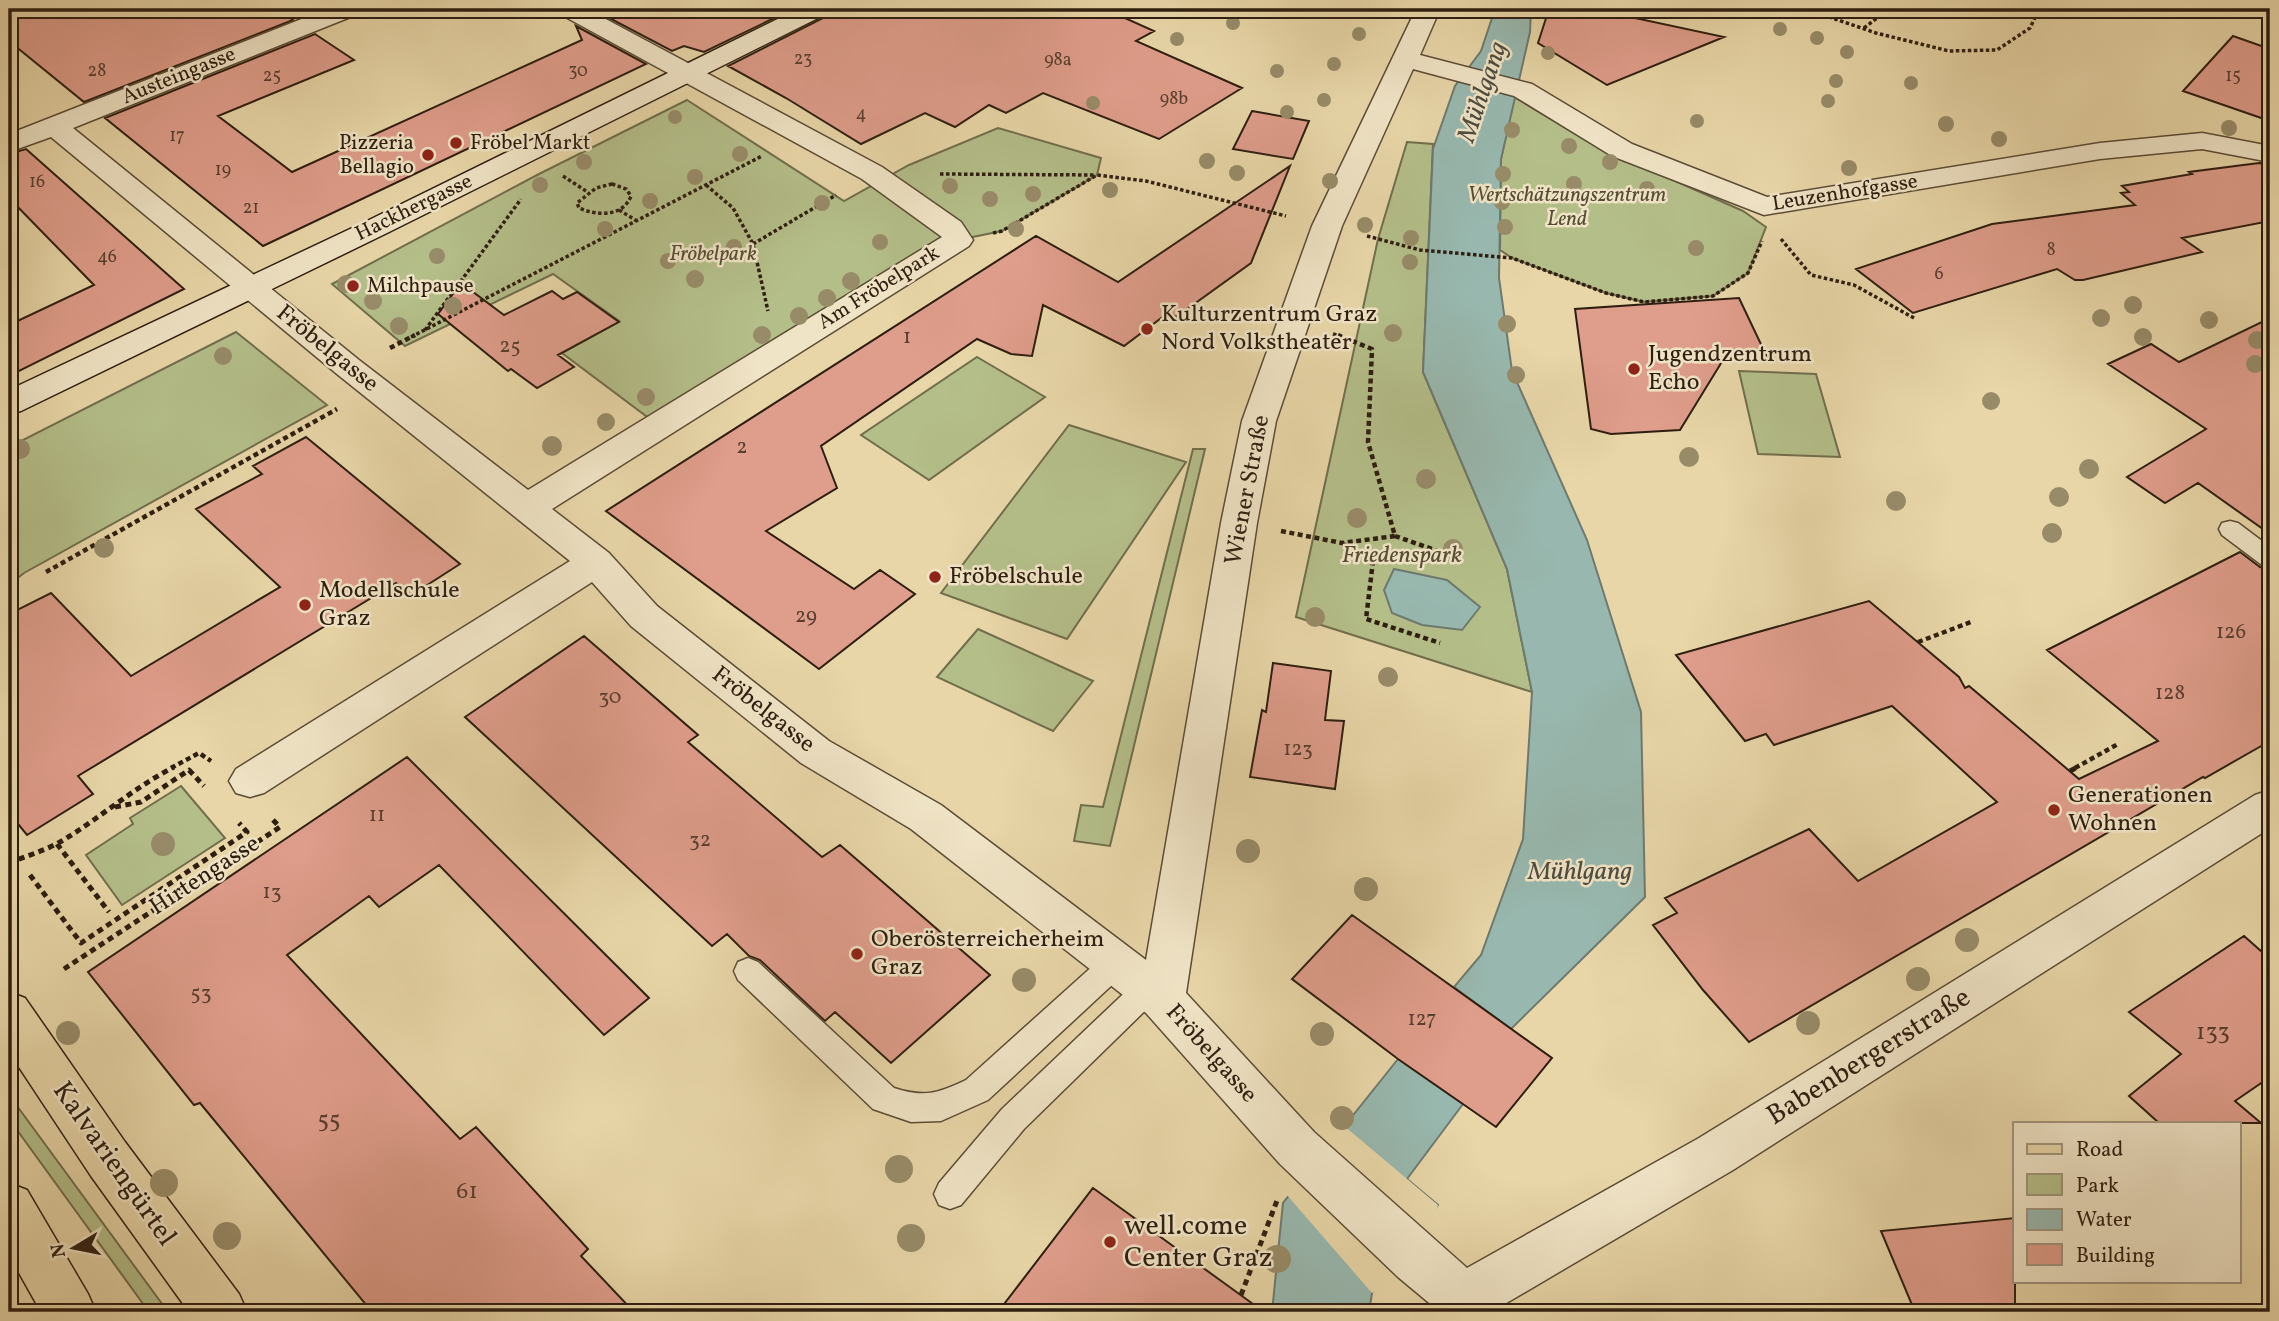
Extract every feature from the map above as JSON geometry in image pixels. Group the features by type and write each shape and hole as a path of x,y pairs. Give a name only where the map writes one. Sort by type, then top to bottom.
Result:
{"main road":[{"name":"Kalvariengürtel","path":"9,1013 108,1159 221,1312"},
{"path":"9,1207 70,1312"}],"street":[{"name":"Austeingasse","path":"9,144 349,9"},
{"name":"Am Fröbelpark","path":"528,507 958,240 951,228 872,173 569,9"},
{"name":"Hackhergasse","path":"9,403 251,288 817,9"},
{"name":"Wiener Straße","path":"1142,984 1240,523 1259,421 1327,226 1428,9"},
{"name":"Leuzenhofgasse","path":"1405,59 1523,90 1622,150 1764,206 2100,151 2202,141 2270,154"},
{"name":"Fröbelgasse","path":"54,126 348,367 596,562 644,616 815,752 926,817 1142,984 1290,1166 1416,1259 1463,1306"},
{"path":"234,773 596,562"},
{"name":"Babenbergerstraße","path":"1463,1306 1716,1154 2270,807"}],"lane":[{"path":"2230,529 2270,559"},
{"path":"748,971 884,1100 911,1108 941,1107 976,1090 1142,984"},
{"path":"950,1194 1013,1119 1142,984"}],"path":[{"path":"1806,9 1863,28 1949,51 1997,50 2030,28 2039,9"},
{"path":"1863,28 1877,18"},
{"path":"348,367 425,331 767,153"},
{"path":"872,173 1097,175 1146,181 1294,218"},
{"path":"958,240 1002,231 1097,175"},
{"path":"619,210 628,204 631,196 625,187 616,185 605,184 586,191 577,203 579,208 590,214 602,215 619,210 637,221"},
{"path":"705,185 733,208 753,244 768,311 769,357"},
{"path":"753,244 841,192"},
{"path":"425,331 523,196"},
{"path":"1373,238 1420,250 1512,258 1606,293 1644,302 1662,302 1713,296 1748,273 1767,229 1764,206"},
{"path":"1780,238 1811,275 1854,285 1914,318"},
{"path":"1293,324 1355,340 1372,349 1368,442 1395,536"},
{"path":"46,572 347,403"},
{"path":"1240,523 1342,544 1373,561 1366,619 1440,643"},
{"path":"1342,544 1395,536 1455,557"},
{"path":"1918,642 1971,622"},
{"path":"2070,771 2118,744"},
{"path":"9,863 57,844 114,807 138,786 199,753 234,773"},
{"path":"114,807 141,802 189,770 206,788"},
{"path":"30,874 80,943 247,832 230,814"},
{"name":"Hirtengasse","path":"64,969 280,827 270,817"},
{"path":"57,844 109,912"},
{"path":"1241,1295 1290,1166"}],"green space":[{"name":"Wertschätzungszentrum Lend","path":"1514,97 1601,148 1743,211 1766,227 1748,273 1713,296 1644,302 1606,293 1512,258 1500,250 1501,159"},
{"name":"Fröbelpark","path":"687,100 844,201 909,165 998,128 1101,158 1097,175 1002,231 958,240 658,425 562,353 619,321 553,274 405,346 332,284 539,174"},
{"name":"Friedenspark","path":"1407,142 1433,144 1423,372 1507,569 1532,692 1296,617 1378,239"},
{"path":"236,332 327,405 24,573 9,585 9,447"},
{"path":"977,357 1045,397 929,480 861,435"},
{"path":"1739,371 1816,374 1840,457 1758,454"},
{"path":"1069,425 1186,462 1067,639 941,593"},
{"path":"1193,449 1205,449 1110,846 1074,841 1081,805 1103,807"},
{"path":"978,629 1093,681 1053,731 937,677"},
{"path":"181,786 225,838 122,905 86,855 133,824 130,818"},
{"path":"9,1095 168,1312 149,1312 9,1119"}],"water":[{"name":"Mühlgang","path":"1495,9 1531,9 1530,32 1501,159 1499,278 1512,371 1587,540 1641,712 1645,897 1511,1029 1454,987 1481,955 1523,839 1532,692 1507,569 1423,372 1433,149 1455,86 1481,51"},
{"path":"1394,569 1447,580 1480,607 1462,630 1422,625 1392,613 1384,590"},
{"path":"1398,1059 1463,1104 1407,1179 1438,1205 1372,1293 1369,1312 1272,1312 1283,1203"}],"pier":[{"path":"1343,1125 1438,1205 1433,1218 1378,1291 1372,1293 1286,1194 1338,1126"}],"building":[{"path":"9,9 276,9 293,20 84,102 9,41"},
{"path":"592,9 793,9 704,52 684,46 672,51"},
{"path":"832,9 1105,9 1154,31 1136,41 1242,88 1159,139 1043,93 1006,113 989,105 955,127 925,113 861,144 728,66 827,16"},
{"path":"1549,9 1593,9 1724,37 1607,85 1538,43"},
{"path":"576,26 646,64 263,246 105,118 315,34 354,60 218,116 292,172 582,40"},
{"path":"2233,36 2270,49 2270,121 2183,91"},
{"path":"1252,111 1309,121 1293,159 1233,149"},
{"path":"26,149 184,289 9,376 9,325 94,285 9,198 9,154"},
{"path":"2270,164 2270,221 2182,238 2202,252 2083,280 2075,280 2057,269 1913,313 1856,269 1992,224 2135,205 2121,193 2129,192 2122,186 2192,174 2189,172"},
{"path":"1290,166 1251,263 1176,317 1168,313 1124,346 1043,305 1032,356 1011,354 977,339 821,446 837,488 766,531 854,589 880,570 915,594 819,669 606,511 1036,236 1118,282"},
{"path":"461,283 504,315 552,291 563,299 577,292 619,322 558,355 574,367 537,388 511,369 508,371 438,314"},
{"name":"Jugendzentrum Echo","path":"1739,298 1768,359 1723,360 1680,430 1611,434 1591,429 1575,309"},
{"path":"2270,318 2270,534 2198,483 2165,503 2127,477 2206,429 2108,364 2151,344 2179,362"},
{"name":"Modellschule Graz","path":"306,437 460,564 410,596 396,583 78,776 93,794 27,835 9,813 9,614 51,593 131,676 280,587 196,509 262,474 253,466"},
{"name":"Generationen Wohnen","path":"2240,552 2260,567 2270,569 2270,741 2203,777 1749,1042 1703,990 1653,925 1677,913 1665,898 1809,829 1858,881 1997,802 1892,706 1774,745 1766,734 1745,741 1676,655 1869,601 1959,677 1965,688 1969,686 2079,779 2158,741 2047,650"},
{"path":"584,636 698,735 688,742 822,857 840,845 990,975 891,1063 835,1012 825,1021 760,960 749,956 727,934 712,946 465,717"},
{"path":"1273,663 1331,671 1325,720 1344,721 1335,789 1250,777 1262,710 1266,712"},
{"path":"407,757 649,998 604,1035 439,865 379,907 369,896 287,955 460,1139 476,1127 588,1249 581,1256 634,1312 372,1312 200,1103 194,1105 88,972"},
{"path":"1352,915 1552,1058 1496,1127 1398,1059 1292,979"},
{"path":"2244,936 2270,959 2270,1077 2235,1101 2261,1123 2158,1122 2129,1096 2181,1054 2129,1012"},
{"name":"well.come Center Graz","path":"1093,1188 1264,1312 998,1312"},
{"path":"2013,1218 2015,1312 1915,1312 1881,1231"}],"place":[{"name":"Fröbel Markt","path":"456,143"},
{"name":"Pizzeria Bellagio","path":"428,155"},
{"name":"Milchpause","path":"353,286"},
{"name":"Kulturzentrum Graz Nord Volkstheater","path":"1147,329"},
{"name":"Jugendzentrum Echo","path":"1634,369"},
{"name":"Fröbelschule","path":"935,577"},
{"name":"Modellschule Graz","path":"305,605"},
{"name":"Generationen Wohnen","path":"2054,810"},
{"name":"Oberösterreicherheim Graz","path":"857,954"},
{"name":"well.come Center Graz","path":"1110,1242"}]}
